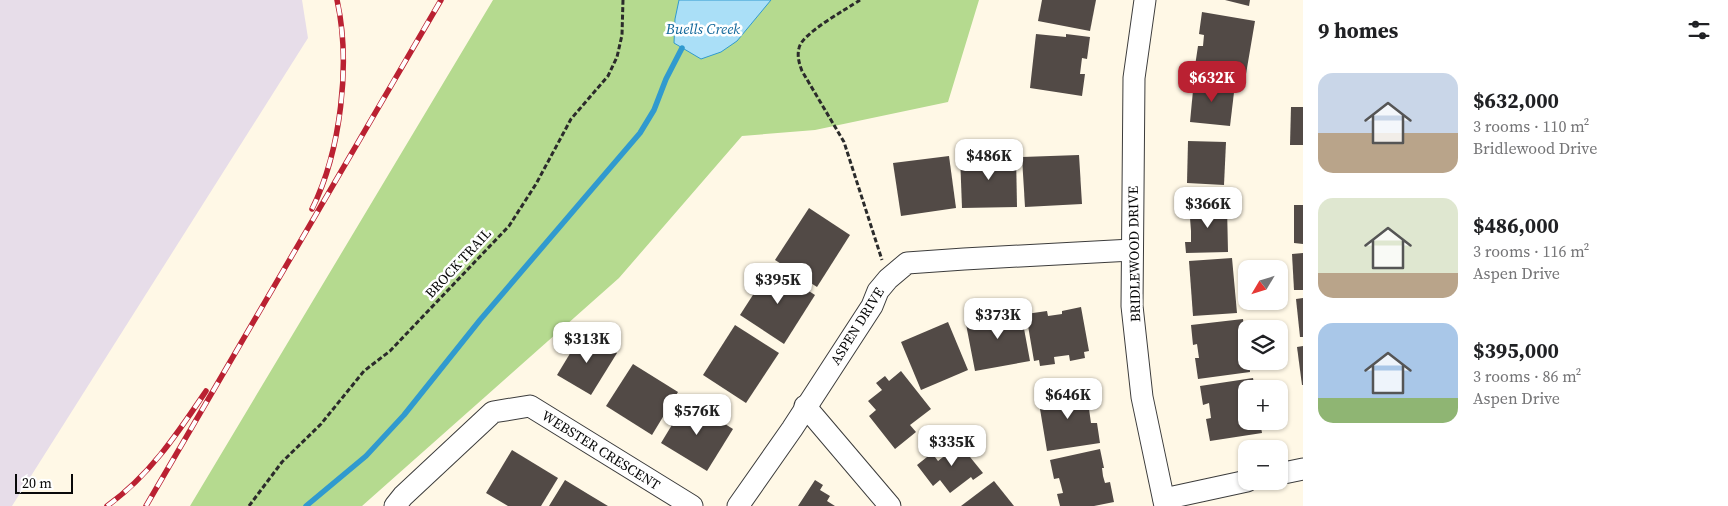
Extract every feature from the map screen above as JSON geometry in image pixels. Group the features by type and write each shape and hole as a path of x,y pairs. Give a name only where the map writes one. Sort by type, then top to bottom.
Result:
{"street":[{"name":"BRIDLEWOOD DRIVE","path":"1145,0 1134,78 1132,306 1142,397 1165,502"},
{"name":"ASPEN DRIVE","path":"738,506 872,306 878,291 906,263 1132,250"},
{"name":"WEBSTER CRESCENT","path":"395,506 403,496 493,412 530,406 692,506"},
{"path":"806,406 890,506"},
{"path":"1288,472 1303,469"},
{"path":"1165,502 1238,483"}],"path":[{"name":"BROCK TRAIL","path":"249,506 282,462 321,424 364,371 390,351 509,226 536,184 571,119 608,76 617,57 622,36 623,0"},
{"path":"860,0 807,35 799,46 798,61 844,142 888,279"}],"shaded area":[{"path":"0,0 302,0 308,38 12,506 0,506"}],"green space":[{"path":"493,0 979,0 948,102 815,130 742,136 619,278 362,506 190,506"}],"water":[{"name":"Buells Creek","path":"679,0 771,0 737,41 721,52 701,59 674,43 675,19"}],"building":[{"path":"1042,0 1096,0 1090,31 1038,21"},
{"path":"1225,0 1250,0 1249,6"},
{"path":"1202,12 1255,21 1246,74 1195,66 1198,46 1203,46 1204,35 1199,34"},
{"path":"1036,34 1066,37 1066,34 1090,37 1087,59 1082,58 1080,74 1085,74 1082,96 1030,88"},
{"path":"1194,80 1235,84 1230,126 1190,122"},
{"path":"1291,107 1303,107 1303,145 1290,145"},
{"path":"1188,141 1226,142 1224,185 1187,183"},
{"path":"1016,154 1017,207 962,208 960,155"},
{"path":"1079,155 1082,204 1025,207 1022,157"},
{"path":"949,156 956,208 901,216 893,163"},
{"path":"1294,205 1303,205 1303,244 1294,243"},
{"path":"1227,206 1228,252 1186,253 1185,242 1191,242 1191,231 1190,218 1185,218 1185,207"},
{"path":"809,208 850,235 817,287 775,260"},
{"path":"1303,253 1303,290 1294,290 1292,254"},
{"path":"1232,258 1237,313 1193,316 1189,261"},
{"path":"771,267 815,295 784,344 740,315"},
{"path":"1303,298 1303,337 1300,337 1296,299"},
{"path":"1020,307 1030,361 975,371 965,319 987,315 988,321 1002,318 1001,311"},
{"path":"1081,307 1089,351 1084,352 1085,358 1070,361 1069,355 1054,357 1055,364 1040,366 1039,360 1034,361 1026,314 1047,311 1048,316 1062,314 1062,311"},
{"path":"1243,319 1238,320 1238,370 1250,370 1250,372 1198,379 1195,358 1199,358 1197,344 1193,345 1191,325"},
{"path":"948,322 968,370 921,390 901,342"},
{"path":"735,325 779,353 746,403 703,375"},
{"path":"583,332 617,353 591,395 557,375"},
{"path":"1303,346 1303,385 1302,385 1297,347"},
{"path":"633,364 678,392 652,435 606,406"},
{"path":"901,371 931,409 910,425 916,432 895,449 869,416 876,410 868,401 882,390 876,383 885,376 889,381"},
{"path":"1238,380 1238,430 1262,430 1262,433 1210,441 1206,419 1211,418 1209,403 1203,405 1200,386"},
{"path":"1091,388 1094,408 1089,409 1091,423 1097,423 1100,443 1047,451 1038,397"},
{"path":"687,400 733,429 707,471 661,443"},
{"path":"967,438 977,451 970,457 983,473 973,480 971,477 950,493 940,480 933,486 917,465 932,453 938,461"},
{"path":"1100,449 1104,468 1102,468 1103,476 1105,483 1110,482 1114,502 1094,506 1060,506 1057,494 1063,493 1059,478 1054,479 1050,460"},
{"path":"512,450 558,478 541,506 508,506 486,493"},
{"path":"565,480 588,494 608,506 549,506"},
{"path":"815,480 823,485 820,490 830,496 827,501 835,506 798,506"},
{"path":"994,481 1014,506 961,506"}],"waterway":[{"path":"306,506 366,456 404,415 480,320 640,133 654,110 666,79 682,48"}],"railway":[{"path":"312,209 330,161 341,106 343,51 337,0"},
{"path":"146,506 441,0"},
{"path":"107,506 137,481 150,467 206,391"}]}
